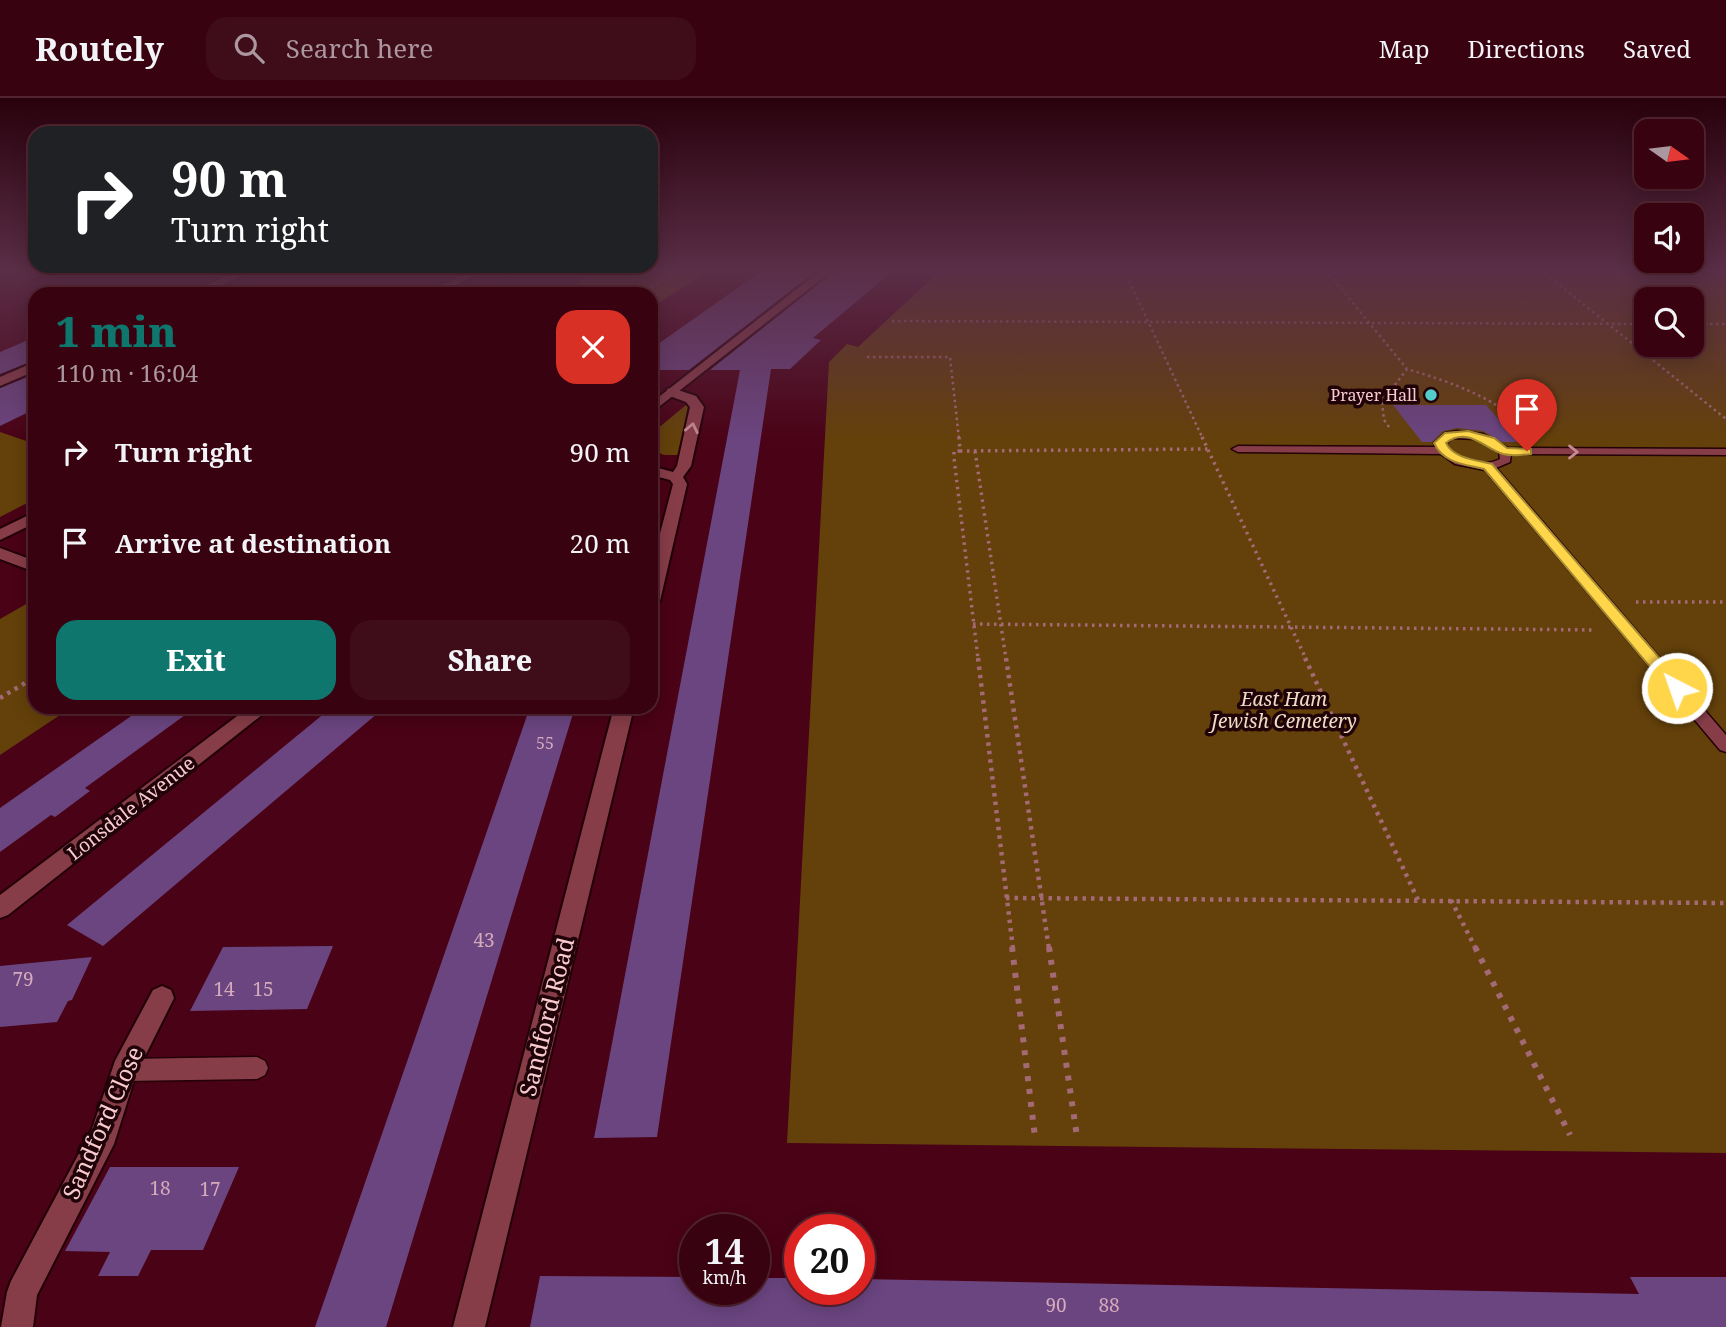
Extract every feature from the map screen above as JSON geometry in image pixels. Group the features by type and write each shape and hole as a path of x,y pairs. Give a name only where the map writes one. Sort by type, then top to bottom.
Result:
{"street":[{"path":"658,403 755,327"},
{"path":"0,382 28,369"},
{"path":"672,392 691,399 697,407 684,466 676,477"},
{"path":"658,472 676,477 680,484 658,573"},
{"path":"0,534 28,520"},
{"path":"0,553 28,564"},
{"name":"Lonsdale Avenue","path":"0,908 253,714"},
{"name":"Sandford Road","path":"469,1327 622,714"},
{"name":"Sandford Close","path":"17,1327 22,1292 104,1134 124,1070 162,998"}],"lane":[{"path":"1444,451 1440,443 1443,439 1458,434 1479,437 1505,451 1726,453"},
{"path":"1238,449 1444,451 1465,463 1488,466 1506,460 1505,451"},
{"path":"1488,466 1726,746"},
{"path":"124,1070 257,1068"}],"path":[{"path":"1151,327 1418,900"},
{"path":"1374,327 1407,369 1436,377 1500,406 1525,426 1549,451"},
{"path":"1611,327 1726,419"},
{"path":"867,357 950,357 960,451"},
{"path":"1406,450 1384,420 1382,402 1407,369"},
{"path":"1035,1137 954,451 1238,449"},
{"path":"975,451 1003,625 1077,1137"},
{"path":"1603,601 1726,602"},
{"path":"973,624 1628,631"},
{"path":"0,698 28,681"},
{"path":"1006,898 1726,903"},
{"path":"1451,900 1570,1135"}],"green space":[{"name":"East Ham Jewish Cemetery","path":"879,327 1634,327 1634,357 1704,357 1704,327 1726,327 1726,1153 787,1143 829,362 847,344 858,347"},
{"path":"686,405 688,407 678,455 658,452 658,428"},
{"path":"0,432 28,442 28,503 0,517"},
{"path":"28,603 28,714 62,714 0,755 0,619"}],"building":[{"path":"682,327 744,327 689,370 658,370 658,344"},
{"path":"764,327 826,327 813,338 821,340 790,369 771,369 657,1137 594,1138 740,370 710,370"},
{"path":"28,340 28,363 0,374 0,352"},
{"path":"28,377 28,412 0,426 0,388"},
{"path":"1393,405 1486,405 1519,442 1502,442 1483,431 1457,428 1443,431 1432,442 1422,442"},
{"path":"134,714 186,714 85,788 90,791 55,817 51,815 0,852 0,808"},
{"path":"323,714 377,714 103,946 67,925"},
{"path":"528,714 573,714 386,1327 315,1327"},
{"path":"333,946 307,1009 190,1011 223,947"},
{"path":"92,957 72,1000 68,1001 57,1022 0,1027 0,966"},
{"path":"110,1167 239,1167 203,1250 151,1250 138,1276 98,1276 110,1252 65,1251"},
{"path":"540,1276 679,1277 679,1305 770,1305 770,1278 784,1278 784,1305 875,1305 875,1279 1639,1294 1630,1277 1726,1277 1726,1327 530,1327"}],"place":[{"name":"Prayer Hall","path":"1431,395"}],"route":[{"path":"1527,451 1505,451 1479,437 1458,434 1449,435 1440,443 1446,453 1465,463 1488,466 1677,688"}]}
